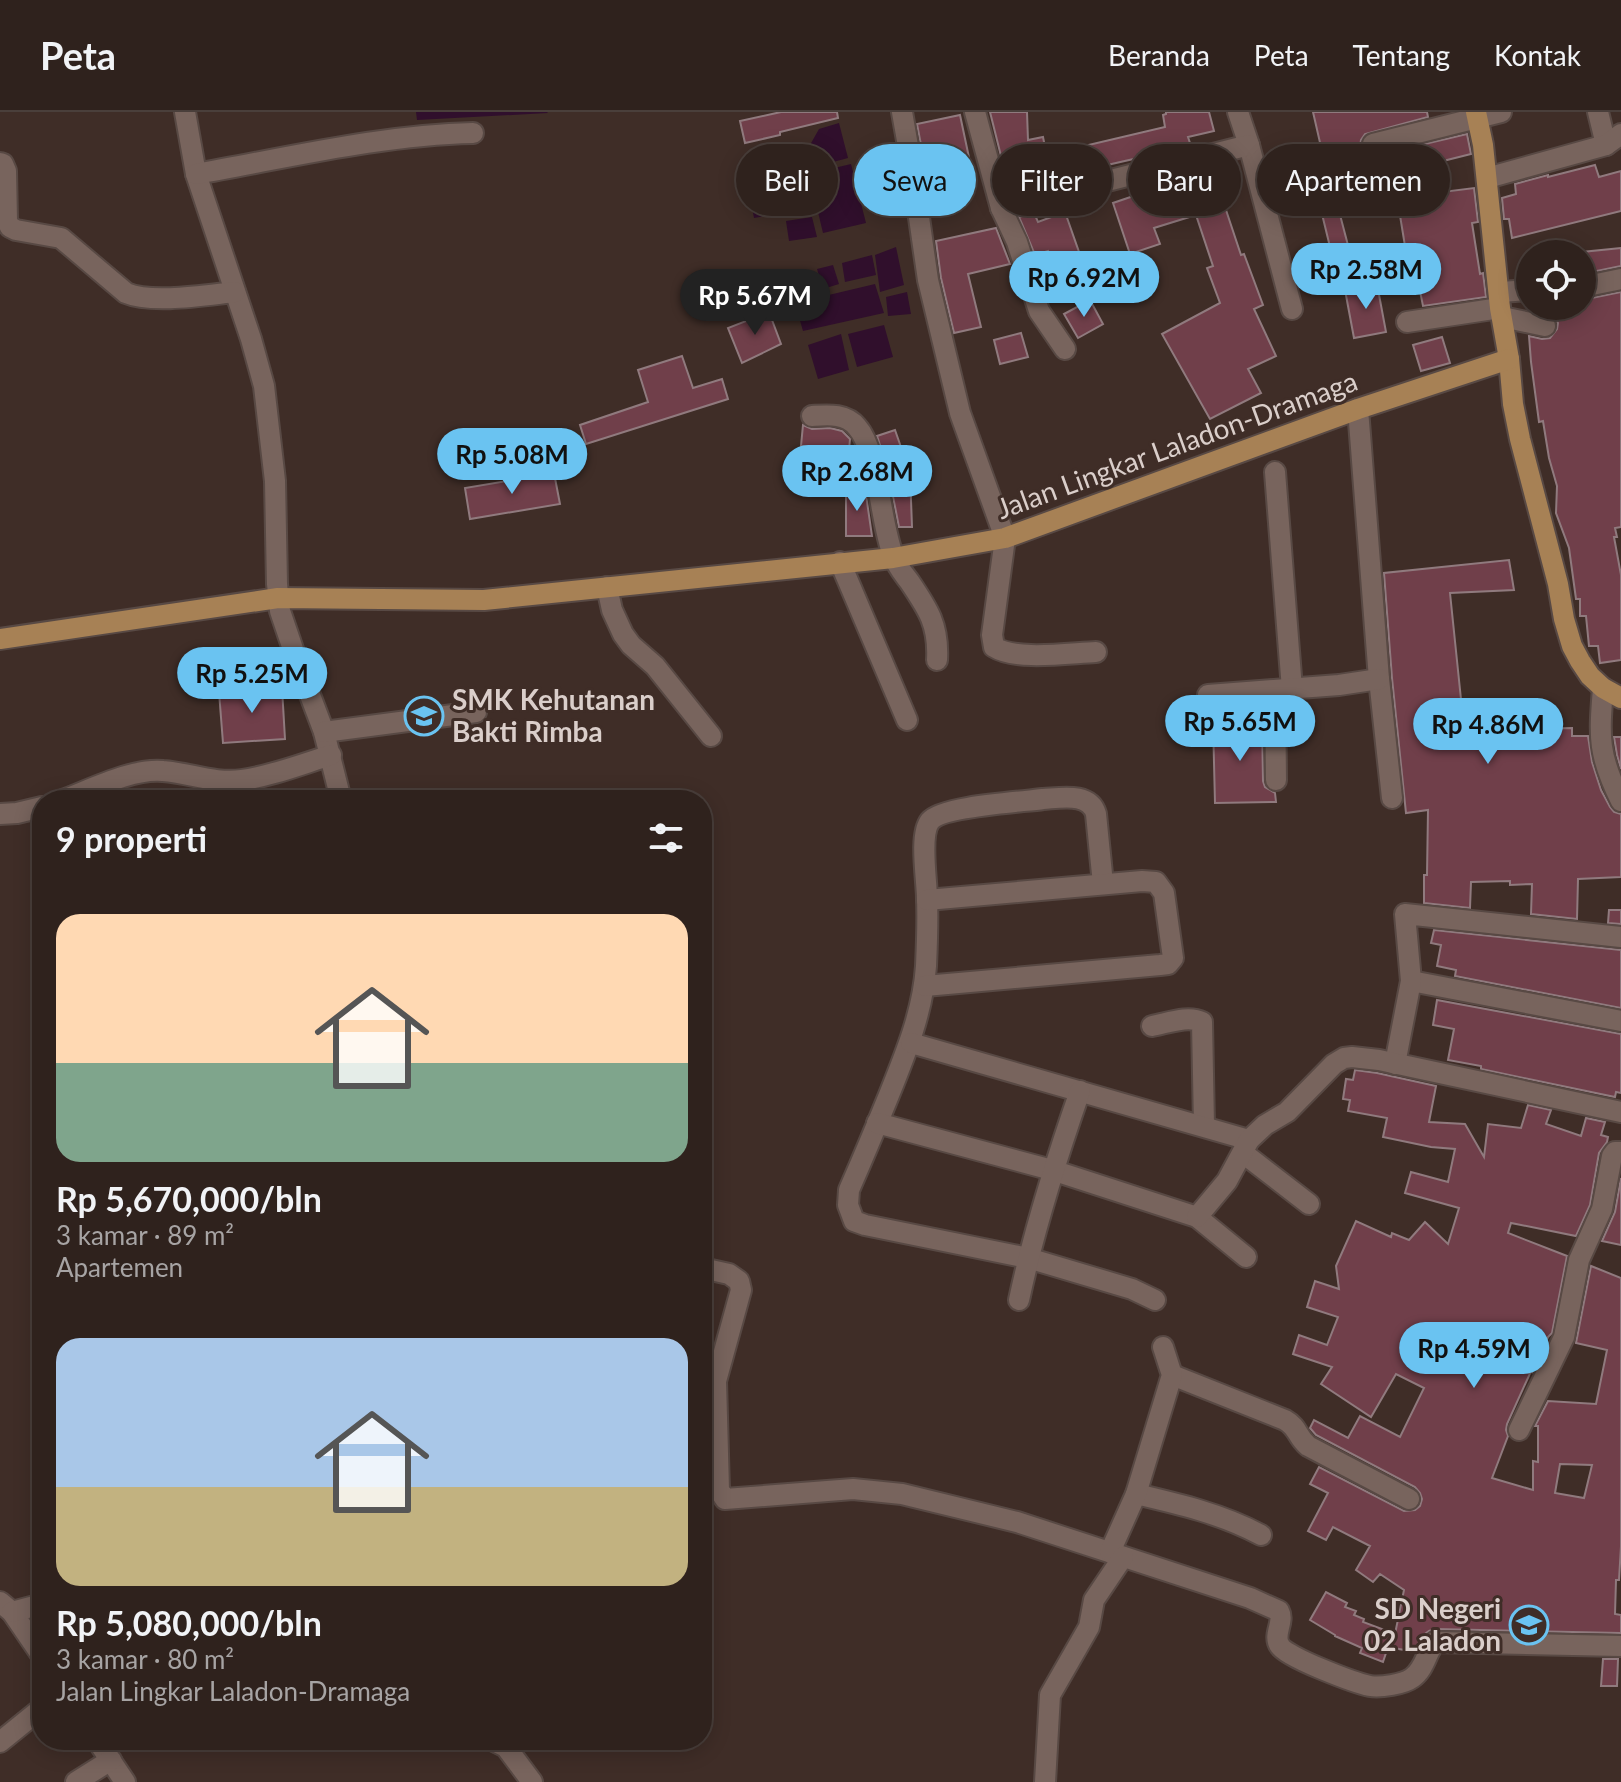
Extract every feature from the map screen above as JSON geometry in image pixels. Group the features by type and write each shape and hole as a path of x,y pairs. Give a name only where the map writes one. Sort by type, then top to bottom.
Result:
{"main road":[{"path":"1477,115 1520,439 1572,646 1590,676 1612,693"},
{"name":"Jalan Lingkar Laladon-Dramaga","path":"0,639 278,598 484,600 893,558 1005,538 1358,409 1509,359"}],"street":[{"path":"185,112 196,174 256,355 266,400 275,481 278,598 285,629 324,732 339,790"},
{"path":"902,112 928,280 956,398 1005,538 992,635 994,647 1016,655 1096,652"},
{"path":"975,112 992,175"},
{"path":"1238,112 1292,309"},
{"path":"1373,144 1477,115 1501,112"},
{"path":"1487,178 1613,140 1598,112"},
{"path":"196,174 395,138 473,133"},
{"path":"1112,180 1249,145"},
{"path":"0,163 6,171 8,235 61,238 126,293 137,297 235,292"},
{"path":"1005,216 1017,242 1039,311 1065,349"},
{"path":"1596,284 1621,279"},
{"path":"1407,322 1500,306 1516,297"},
{"path":"1500,306 1545,326"},
{"path":"1358,409 1379,679 1392,798"},
{"path":"812,416 838,415 855,423 865,437 893,558 932,620 938,640 937,660"},
{"path":"1275,472 1283,689 1276,780"},
{"path":"840,562 907,720"},
{"path":"607,587 612,610 623,634 655,666 711,736"},
{"path":"1208,695 1379,679"},
{"path":"1612,693 1600,729 1601,745 1608,775 1621,801"},
{"path":"324,732 476,712"},
{"path":"90,790 154,771 218,780 243,780 331,755"},
{"path":"1103,884 1095,809 1087,801 1055,798 960,809 945,812 928,823 925,843 925,986 911,1043 849,1190 848,1205 854,1221 865,1225 1028,1258 1132,1289 1155,1300"},
{"path":"0,814 32,809"},
{"path":"925,986 1160,965 1172,961 1173,950 1164,893 1161,886 1152,881 927,900"},
{"path":"1395,1064 1411,981 1405,914 1621,937"},
{"path":"1411,981 1621,1021"},
{"path":"1152,1026 1190,1019 1202,1022 1204,1126"},
{"path":"911,1043 1204,1126 1246,1147 1309,1204"},
{"path":"1197,1217 1227,1181 1246,1147 1265,1125 1287,1112 1334,1064 1344,1058 1367,1058 1621,1112"},
{"path":"1019,1300 1052,1170 1080,1091"},
{"path":"877,1123 1052,1170 1197,1217 1246,1257"},
{"path":"1519,1430 1560,1347 1579,1260 1602,1209 1612,1156 1615,1152 1621,1152"},
{"path":"712,1270 729,1274 739,1281 741,1290 716,1381 719,1490 725,1499 853,1489 902,1494 1017,1522 1250,1598 1279,1611 1282,1618 1277,1639 1280,1648 1291,1656 1373,1687 1410,1680 1421,1670 1435,1642 1621,1646"},
{"path":"1045,1782 1050,1695 1089,1627 1094,1600 1116,1554 1136,1494 1172,1375 1163,1347"},
{"path":"1172,1375 1285,1420 1294,1425 1301,1440 1308,1446 1409,1499"},
{"path":"1136,1494 1238,1522 1261,1535"},
{"path":"6,1607 32,1605"},
{"path":"6,1607 32,1642"},
{"path":"0,1742 32,1716"},
{"path":"104,1750 125,1782"},
{"path":"508,1750 532,1782"},
{"path":"76,1782 111,1760"}],"shaded area":[{"path":"416,112 547,112 548,113 417,120"},
{"path":"839,123 848,158 838,161 838,144 811,144 819,129"},
{"path":"851,164 854,216 864,216 866,223 823,233 819,216 838,216 838,167"},
{"path":"812,217 817,237 789,241 786,221"},
{"path":"896,247 904,285 880,292 875,255"},
{"path":"872,255 876,275 845,282 842,263"},
{"path":"833,265 839,284 823,289 817,269"},
{"path":"875,284 884,313 803,331 795,303"},
{"path":"907,292 911,314 888,316 886,297"},
{"path":"884,325 893,357 857,367 848,334"},
{"path":"841,334 849,370 818,379 808,345"}],"building":[{"path":"781,112 837,112 838,118 745,143 740,121"},
{"path":"990,112 1027,112 1028,140 1043,137 1044,144 998,144"},
{"path":"1209,112 1214,131 1188,137 1190,144 1128,144 1128,160 1112,164 1112,144 1093,144 1165,127 1163,115"},
{"path":"1313,112 1427,112 1428,117 1365,134 1360,144 1320,144"},
{"path":"960,115 966,144 921,144 917,124"},
{"path":"1467,134 1471,154 1450,159 1450,144 1425,144"},
{"path":"1595,165 1599,177 1621,171 1621,211 1512,238 1509,219 1504,219 1502,198 1516,194 1515,184"},
{"path":"1474,188 1478,222 1472,223 1486,297 1423,306 1409,246 1405,246 1400,216 1450,216 1450,191"},
{"path":"1128,198 1128,216 1193,216 1154,228 1160,244 1130,254 1113,203"},
{"path":"1035,216 1038,222 1054,216 1066,216 1079,252 1051,262 1048,251 1035,255 1019,217"},
{"path":"1196,216 1228,216 1263,305 1254,309 1276,356 1248,369 1261,393 1210,419 1162,334 1220,303 1207,268 1213,266"},
{"path":"1322,216 1340,216 1355,272 1333,278 1327,252 1331,251"},
{"path":"996,228 1010,264 968,274 981,327 954,333 936,241"},
{"path":"1621,248 1621,266 1596,271 1596,251"},
{"path":"1377,284 1386,332 1354,338 1345,290"},
{"path":"1621,292 1621,527 1615,528 1617,537 1614,537 1621,575 1621,660 1600,663 1598,646 1589,646 1586,616 1580,616 1580,599 1576,599 1569,548 1556,513 1557,486 1543,421 1539,422 1529,336 1550,338 1557,329 1556,320 1596,320 1596,297"},
{"path":"1090,300 1103,324 1078,338 1064,314"},
{"path":"769,312 781,344 742,363 728,328"},
{"path":"1021,333 1028,357 1000,364 994,340"},
{"path":"1442,337 1450,363 1421,371 1413,345"},
{"path":"682,356 693,388 722,379 728,399 586,444 580,425 648,402 638,370"},
{"path":"803,425 812,429 842,431 850,439 849,450 801,446"},
{"path":"895,430 910,473 912,527 899,527 887,466 877,436"},
{"path":"554,473 560,504 470,519 465,488"},
{"path":"846,488 865,488 872,536 846,536"},
{"path":"1509,560 1514,590 1450,593 1465,738 1528,732 1528,729 1572,728 1572,736 1588,736 1601,790 1614,812 1621,814 1621,877 1578,879 1577,919 1531,914 1532,884 1510,885 1510,881 1471,882 1470,908 1424,903 1428,810 1406,813 1384,573"},
{"path":"282,688 285,739 223,743 219,692"},
{"path":"1262,721 1263,781 1265,787 1275,793 1276,802 1215,803 1213,722"},
{"path":"1614,737 1621,737 1621,769 1617,755"},
{"path":"1609,910 1621,910 1621,924 1608,923"},
{"path":"1434,930 1621,950 1621,1008 1455,976 1456,970 1437,966 1441,945 1431,943"},
{"path":"1437,1000 1621,1034 1621,1093 1616,1092 1615,1097 1448,1060 1454,1029 1433,1025"},
{"path":"1355,1070 1436,1086 1429,1122 1465,1124 1484,1157 1488,1124 1521,1128 1528,1105 1551,1110 1546,1124 1581,1136 1586,1118 1605,1122 1601,1135 1608,1137 1607,1142 1599,1153 1590,1205 1576,1236 1511,1223 1508,1233 1567,1256 1552,1333 1507,1424 1508,1436 1492,1478 1533,1490 1533,1461 1538,1462 1538,1426 1535,1426 1548,1401 1596,1404 1607,1350 1576,1343 1591,1266 1621,1278 1621,1546 1615,1614 1621,1615 1621,1633 1435,1629 1421,1637 1415,1652 1388,1647 1383,1662 1360,1653 1362,1648 1310,1620 1326,1592 1347,1603 1345,1607 1356,1611 1354,1615 1364,1619 1363,1622 1395,1634 1404,1590 1380,1574 1373,1582 1356,1570 1370,1546 1333,1527 1326,1540 1308,1531 1328,1493 1310,1484 1319,1467 1404,1511 1415,1510 1422,1499 1415,1487 1316,1435 1310,1428 1314,1420 1348,1438 1360,1416 1400,1437 1424,1388 1396,1374 1371,1417 1321,1384 1332,1367 1293,1354 1299,1335 1327,1345 1338,1317 1307,1307 1315,1281 1339,1289 1336,1266 1356,1221 1391,1237 1392,1233 1409,1240 1425,1222 1448,1244 1459,1208 1405,1193 1411,1172 1448,1182 1455,1149 1383,1137 1387,1118 1348,1111 1350,1100 1343,1099 1346,1079 1353,1080","holes":["1560,1464 1592,1465 1584,1498 1555,1493"]},
{"path":"1621,1178 1621,1245 1602,1241 1615,1212"},
{"path":"1603,1659 1618,1659 1617,1686 1601,1686"}],"place":[{"name":"SMK Kehutanan Bakti Rimba","path":"424,716"},
{"name":"SD Negeri 02 Laladon","path":"1529,1625"}]}
